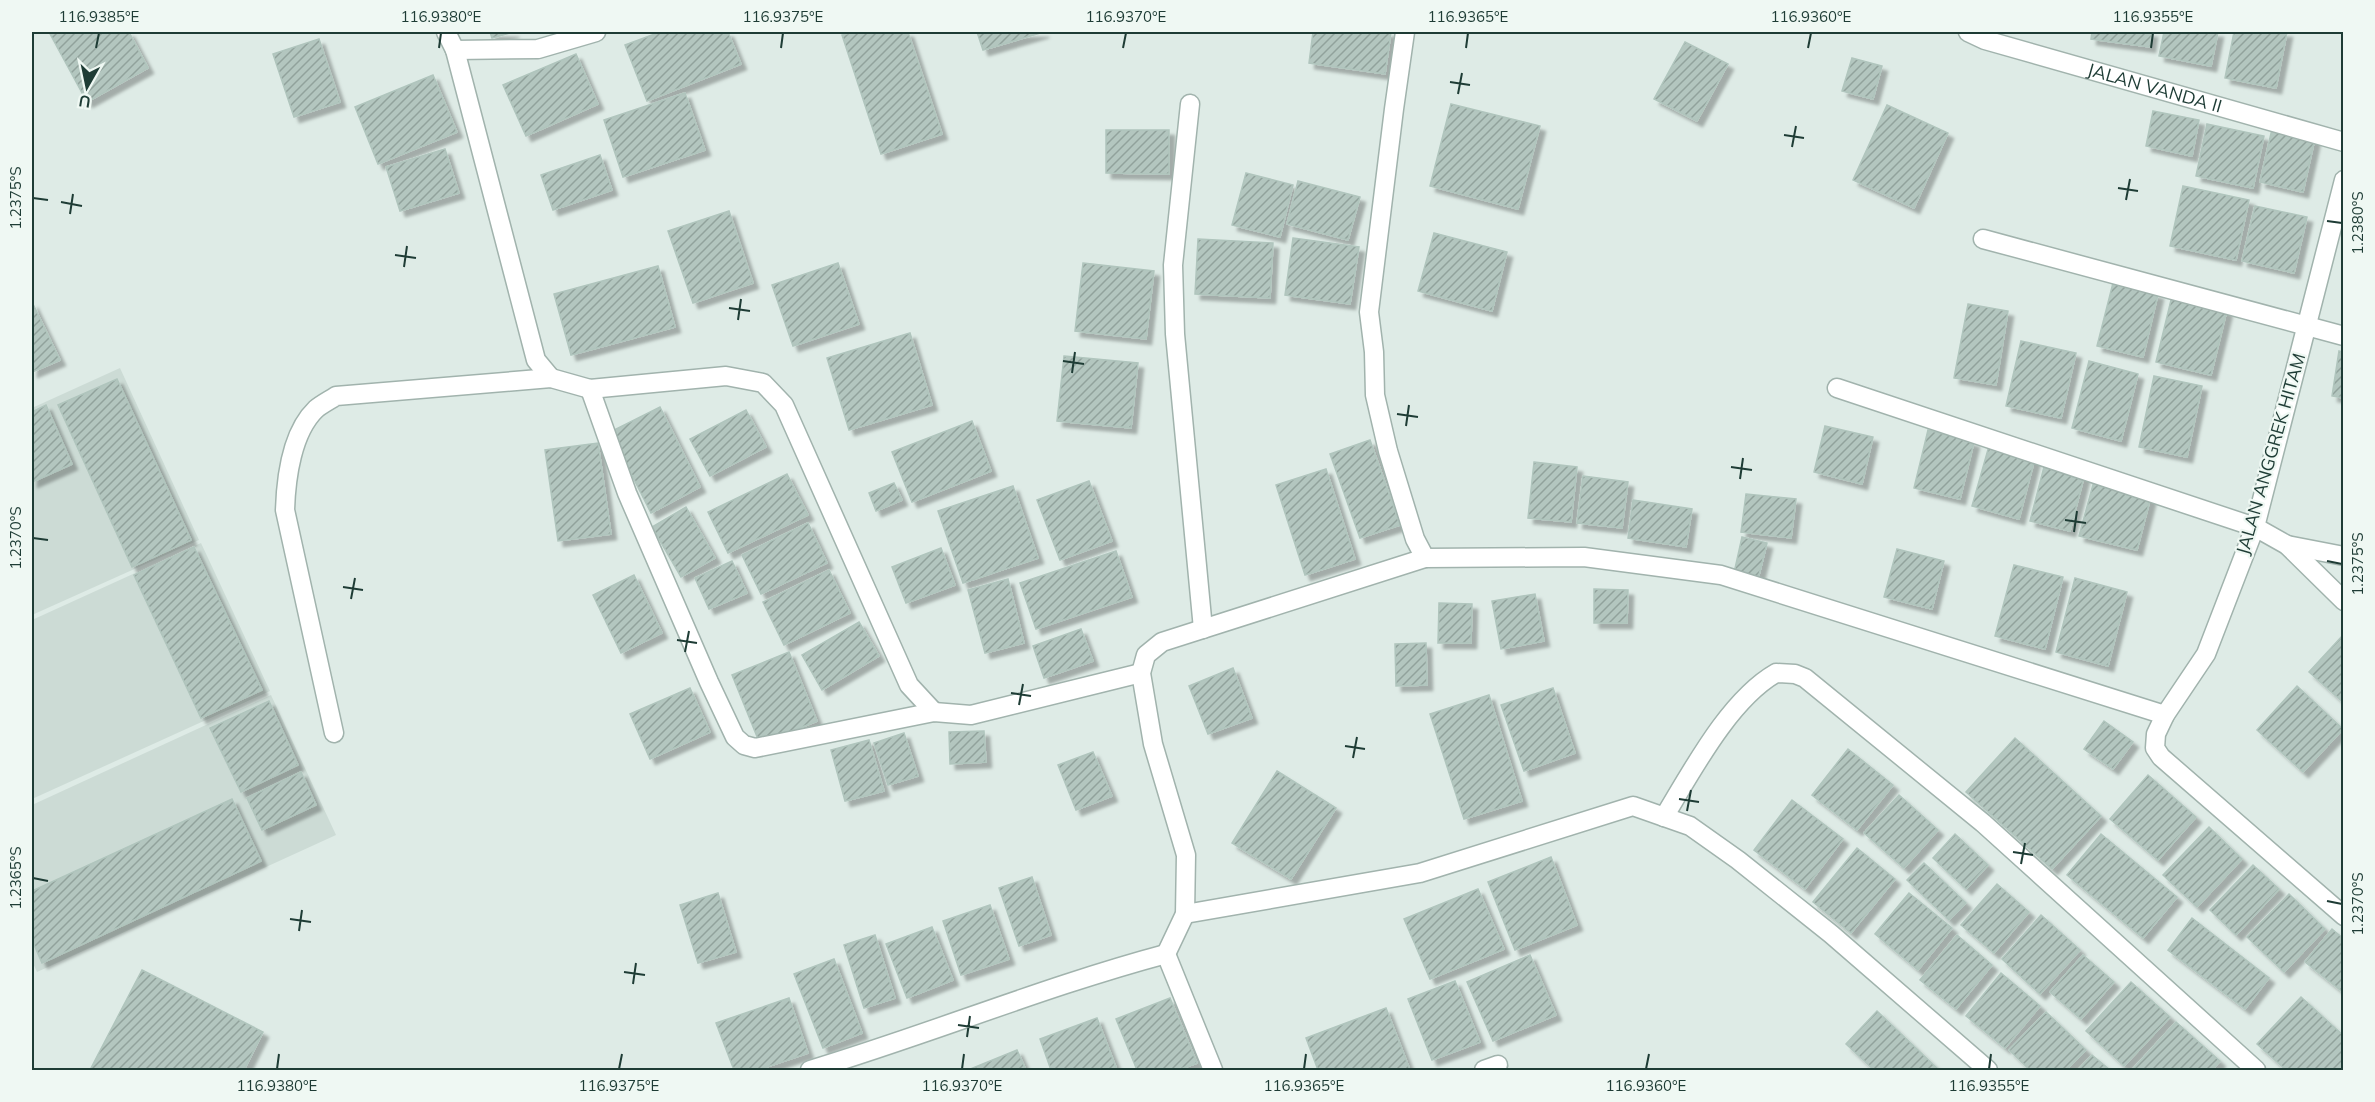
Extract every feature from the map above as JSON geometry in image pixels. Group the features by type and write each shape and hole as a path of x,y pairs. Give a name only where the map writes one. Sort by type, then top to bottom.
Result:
{"street":[{"path":"446,32 455,50 536,360 551,378"},
{"path":"455,50 538,49 596,32"},
{"path":"1406,32 1369,312 1374,352 1375,395 1382,429 1415,539 1425,558"},
{"name":"JALAN VANDA II","path":"1968,32 1985,40 2343,142"},
{"path":"1190,104 1173,266 1174,322 1203,629"},
{"name":"JALAN ANGGREK HITAM","path":"2343,180 2255,527 2206,654 2165,715 2156,734 2156,748 2162,758 2343,916"},
{"path":"1983,239 2343,336"},
{"path":"334,733 285,510 286,484 292,457 306,421 317,408 336,396 551,378 590,389 726,376 763,383 784,405 909,685 934,712"},
{"path":"1837,388 2255,527 2288,545 2343,601"},
{"path":"590,389 627,493 709,682 735,737 744,745 755,748 934,712 971,715 1141,673"},
{"path":"2288,545 2343,556"},
{"path":"1213,1071 1166,954 1185,914 1186,855 1154,744 1141,673 1146,654 1162,642 1425,558 1584,557 1720,575 2165,715"},
{"path":"1664,817 1702,754 1746,696 1776,672 1795,674 1813,684 1983,823 2256,1071"},
{"path":"1185,914 1420,873 1633,806 1690,826 1738,860 1831,934 1988,1071"},
{"path":"810,1071 884,1048 1115,968 1166,954"}],"shaded area":[{"path":"120,368 199,540 32,615 32,408"},
{"path":"201,543 270,691 32,799 32,620"},
{"path":"271,695 336,835 37,972 32,961 32,805"}],"building":[{"path":"49,32 129,32 148,68 87,102"},
{"path":"490,32 514,32 492,38"},
{"path":"660,32 728,32 741,64 647,101 625,45"},
{"path":"854,32 908,32 942,134 881,154 842,35"},
{"path":"977,32 1044,32 983,50"},
{"path":"1313,32 1391,32 1385,74 1309,63"},
{"path":"2092,32 2152,32 2150,47 2091,39"},
{"path":"2164,32 2218,32 2211,66 2159,56"},
{"path":"2234,32 2287,32 2276,88 2225,78"},
{"path":"319,39 340,102 294,117 273,54"},
{"path":"1685,42 1728,64 1697,121 1654,99"},
{"path":"576,54 598,104 526,136 503,85"},
{"path":"1852,58 1882,66 1873,99 1842,91"},
{"path":"433,75 457,132 378,164 355,107"},
{"path":"685,93 705,150 623,177 604,120"},
{"path":"1451,104 1540,126 1518,209 1430,186"},
{"path":"1887,105 1948,133 1914,208 1853,180"},
{"path":"2153,111 2199,120 2192,156 2146,146"},
{"path":"2207,124 2264,136 2253,188 2196,176"},
{"path":"2272,129 2315,138 2303,192 2260,182"},
{"path":"1106,130 1169,130 1169,174 1106,173"},
{"path":"445,149 459,193 400,211 386,167"},
{"path":"600,155 612,190 553,210 541,175"},
{"path":"1246,173 1293,185 1280,237 1232,225"},
{"path":"1298,181 1360,197 1348,240 1287,224"},
{"path":"2183,186 2249,200 2236,260 2170,246"},
{"path":"2255,206 2307,217 2294,273 2242,261"},
{"path":"729,211 753,283 693,303 668,231"},
{"path":"1434,233 1507,252 1492,311 1418,291"},
{"path":"1293,238 1359,247 1350,304 1285,295"},
{"path":"1198,239 1273,243 1270,298 1195,294"},
{"path":"838,263 859,324 793,346 772,285"},
{"path":"1083,263 1154,271 1146,339 1075,331"},
{"path":"658,266 675,327 571,355 554,294"},
{"path":"2113,283 2158,294 2143,357 2097,346"},
{"path":"2172,296 2227,310 2211,375 2156,362"},
{"path":"32,302 60,360 32,372"},
{"path":"1968,304 2008,311 1996,385 1954,378"},
{"path":"910,333 932,405 849,430 827,358"},
{"path":"2021,341 2076,353 2061,418 2006,406"},
{"path":"2339,351 2344,352 2344,398 2332,396"},
{"path":"1064,356 1138,363 1131,428 1057,421"},
{"path":"2089,361 2138,374 2121,441 2072,428"},
{"path":"2154,376 2202,386 2187,457 2139,447"},
{"path":"117,379 191,540 132,567 58,405"},
{"path":"46,405 72,464 32,482 32,412"},
{"path":"660,407 700,487 651,513 610,432"},
{"path":"746,410 766,447 710,476 690,439"},
{"path":"972,421 991,471 912,502 892,452"},
{"path":"1825,426 1873,437 1862,484 1814,472"},
{"path":"1928,430 1974,442 1960,499 1914,488"},
{"path":"1370,440 1400,525 1360,538 1330,454"},
{"path":"598,443 611,534 558,541 545,450"},
{"path":"1989,446 2035,458 2019,519 1972,506"},
{"path":"1534,462 1577,467 1571,522 1528,518"},
{"path":"2045,463 2085,473 2070,531 2030,521"},
{"path":"1326,469 1355,559 1305,575 1276,485"},
{"path":"787,474 808,515 728,553 708,512"},
{"path":"1583,476 1628,482 1622,528 1577,523"},
{"path":"1089,481 1112,541 1060,560 1037,500"},
{"path":"2094,481 2151,496 2137,550 2079,536"},
{"path":"894,483 902,500 876,511 869,493"},
{"path":"1013,486 1038,558 963,583 938,511"},
{"path":"1746,494 1796,499 1791,538 1741,532"},
{"path":"1633,500 1692,509 1686,547 1628,538"},
{"path":"686,507 715,558 681,577 652,527"},
{"path":"808,523 827,563 761,594 742,555"},
{"path":"1742,537 1767,543 1758,579 1734,573"},
{"path":"194,547 262,690 201,718 134,575"},
{"path":"941,548 955,585 906,603 892,567"},
{"path":"1897,549 1944,561 1932,609 1884,597"},
{"path":"1116,551 1132,597 1036,629 1020,583"},
{"path":"732,561 747,593 709,609 695,578"},
{"path":"2014,565 2063,577 2045,649 1995,636"},
{"path":"829,570 850,613 784,645 763,602"},
{"path":"634,575 662,633 621,653 593,595"},
{"path":"2075,578 2127,592 2108,666 2056,652"},
{"path":"1008,579 1024,643 985,653 968,590"},
{"path":"1594,589 1628,590 1627,623 1594,623"},
{"path":"1535,594 1544,641 1501,649 1492,601"},
{"path":"1439,603 1472,604 1471,643 1438,643"},
{"path":"859,622 879,656 822,690 802,655"},
{"path":"1081,629 1093,661 1044,678 1033,646"},
{"path":"2344,634 2344,703 2309,672"},
{"path":"1426,643 1427,685 1396,686 1395,644"},
{"path":"789,652 817,721 760,744 732,675"},
{"path":"1233,668 1252,718 1208,734 1189,686"},
{"path":"2297,686 2343,729 2303,772 2257,730"},
{"path":"690,688 710,732 650,759 630,714"},
{"path":"1553,688 1575,753 1524,771 1501,705"},
{"path":"1489,695 1522,801 1464,819 1430,714"},
{"path":"269,701 298,765 241,792 210,728"},
{"path":"2104,721 2133,742 2113,769 2084,749"},
{"path":"984,731 986,762 950,764 949,732"},
{"path":"904,733 918,776 888,785 874,743"},
{"path":"2015,738 2101,816 2052,869 1966,792"},
{"path":"869,740 884,791 845,801 831,750"},
{"path":"1848,749 1893,785 1857,830 1812,795"},
{"path":"1093,752 1112,796 1076,810 1058,765"},
{"path":"1277,771 1336,808 1291,879 1232,843"},
{"path":"301,772 316,805 262,830 247,798"},
{"path":"2148,775 2196,817 2158,860 2110,819"},
{"path":"1899,795 1938,830 1904,868 1864,833"},
{"path":"232,799 261,861 42,963 32,940 32,891"},
{"path":"1792,800 1843,839 1805,889 1754,850"},
{"path":"2209,827 2242,859 2197,907 2163,875"},
{"path":"1955,834 1988,865 1966,889 1933,858"},
{"path":"2101,834 2177,897 2143,938 2067,875"},
{"path":"1857,848 1895,879 1851,933 1813,902"},
{"path":"1551,857 1577,925 1515,950 1488,882"},
{"path":"1924,863 1966,903 1949,920 1907,880"},
{"path":"2253,865 2279,889 2236,935 2210,910"},
{"path":"1032,877 1051,935 1019,946 999,888"},
{"path":"1997,884 2029,912 1994,953 1961,925"},
{"path":"1478,889 1504,949 1430,979 1404,919"},
{"path":"718,893 736,952 698,963 680,905"},
{"path":"1909,893 1952,928 1918,970 1875,934"},
{"path":"2289,894 2325,929 2284,972 2247,937"},
{"path":"990,905 1009,959 961,975 943,921"},
{"path":"2041,915 2080,950 2040,994 2002,959"},
{"path":"2192,918 2269,978 2245,1009 2168,950"},
{"path":"932,927 953,980 907,998 886,944"},
{"path":"2332,929 2344,939 2344,993 2305,962"},
{"path":"875,935 895,998 864,1008 844,945"},
{"path":"1957,935 1992,965 1956,1009 1920,980"},
{"path":"1530,955 1556,1015 1493,1041 1467,982"},
{"path":"2083,955 2114,982 2081,1019 2050,992"},
{"path":"834,959 862,1033 823,1048 794,974"},
{"path":"142,970 263,1032 244,1070 90,1070"},
{"path":"2001,973 2040,1006 2005,1048 1966,1016"},
{"path":"1455,981 1480,1042 1432,1060 1408,999"},
{"path":"2131,982 2170,1017 2124,1066 2086,1031"},
{"path":"2301,997 2344,1036 2344,1070 2286,1070 2257,1044"},
{"path":"789,998 808,1053 758,1070 734,1070 716,1023"},
{"path":"1170,998 1197,1063 1178,1070 1137,1070 1116,1019"},
{"path":"1386,1008 1410,1070 1318,1070 1306,1038"},
{"path":"1877,1011 1939,1070 1874,1070 1846,1044"},
{"path":"2046,1012 2086,1050 2066,1070 2030,1070 2009,1050"},
{"path":"1097,1018 1117,1070 1051,1070 1040,1039"},
{"path":"2176,1022 2220,1061 2212,1070 2132,1070"},
{"path":"1017,1050 1026,1070 968,1070"},
{"path":"2092,1055 2110,1070 2078,1070"}]}
